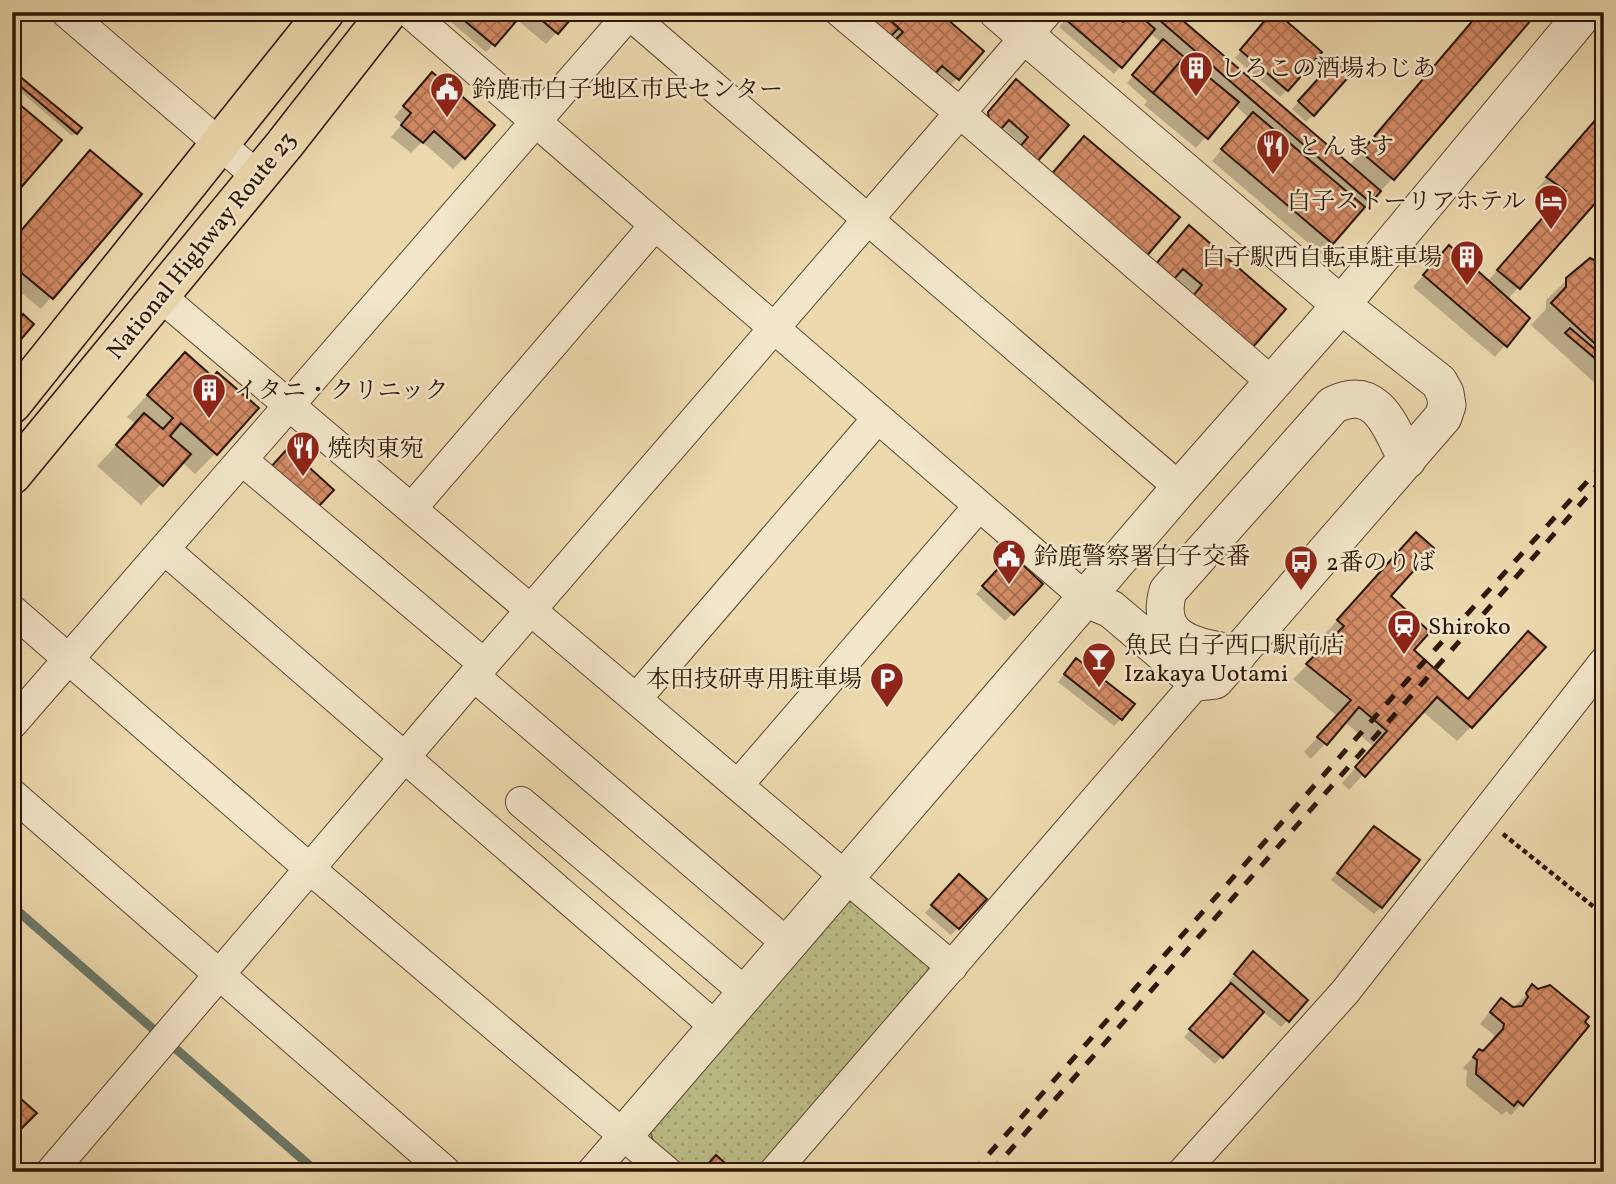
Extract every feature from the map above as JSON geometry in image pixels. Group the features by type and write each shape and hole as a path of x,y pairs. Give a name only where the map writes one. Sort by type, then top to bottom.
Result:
{"highway":[{"name":"National Highway Route 23","path":"12,404 326,12"},
{"name":"National Highway Route 23","path":"12,475 388,12"}],"street":[{"path":"66,12 257,176"},
{"path":"409,12 1087,599 1111,609 1197,682"},
{"path":"840,12 960,112 1274,384"},
{"path":"774,1172 1197,682 1215,680 1238,654 1407,460 1443,417 1447,405 1446,393 1439,382 1341,305 1037,24 998,12"},
{"path":"592,1172 1180,488 1274,384 1585,12"},
{"path":"12,724 630,13 1180,488"},
{"path":"51,1172 479,670 1037,24"},
{"path":"412,508 655,225"},
{"path":"159,295 952,967"},
{"path":"1238,654 1187,644 1170,626 1165,614 1168,591 1333,405 1358,397 1371,402 1384,416 1407,460"},
{"path":"636,699 878,418"},
{"path":"242,460 789,945"},
{"path":"738,785 979,506"},
{"path":"164,549 717,1028"},
{"path":"12,610 310,869 667,1172"},
{"path":"1183,1172 1345,992 1604,662"},
{"path":"12,794 446,1172"},
{"path":"521,802 747,994"}],"path":[{"path":"1483,818 1604,915"}],"green space":[{"path":"866,901 935,961 934,975 768,1172 685,1172 654,1145 650,1130 848,902"}],"building":[{"path":"454,12 510,12 518,19 495,46"},
{"path":"532,12 577,12 558,34"},
{"path":"862,12 881,12 899,28 890,37"},
{"path":"881,12 939,12 984,51 959,80 942,66 934,75 894,41 903,32"},
{"path":"1071,12 1110,12 1123,22 1136,12 1155,29 1122,68 1065,19"},
{"path":"1150,12 1173,12 1381,191 1371,203"},
{"path":"1272,12 1276,12 1322,52 1288,91 1240,50"},
{"path":"1480,12 1538,12 1394,180 1361,152"},
{"path":"1163,39 1184,57 1153,93 1132,75"},
{"name":"しろこの酒場わじあ","path":"1184,57 1239,102 1208,139 1153,93"},
{"path":"1336,59 1352,73 1314,116 1298,101"},
{"path":"12,70 82,128 77,134 12,79"},
{"name":"鈴鹿市白子地区市民センター","path":"432,72 440,79 446,73 453,80 449,85 495,125 465,159 434,131 423,143 401,125 411,113 403,106"},
{"path":"1016,79 1069,125 1036,163 1019,148 1028,137 1009,120 999,131 989,122 988,112"},
{"path":"18,103 62,140 12,198 12,109"},
{"name":"白子ストーリアホテル","path":"1604,110 1604,193 1520,289 1497,270 1566,191 1546,177"},
{"path":"1253,112 1365,207 1333,244 1221,149"},
{"path":"1084,136 1180,217 1145,258 1050,176"},
{"path":"90,150 142,194 53,299 12,265 12,241"},
{"path":"1189,225 1286,309 1253,347 1193,296 1202,285 1183,269 1173,280 1155,265"},
{"name":"白子駅西自転車駐車場","path":"1449,245 1530,318 1507,347 1423,275"},
{"path":"1604,255 1604,352 1551,303 1566,287 1566,278 1590,258 1598,262"},
{"path":"23,314 34,324 12,350 12,327"},
{"path":"1570,328 1604,357 1604,366 1565,333"},
{"name":"イタニ・クリニック","path":"185,352 213,377 217,372 259,408 217,455 181,423 170,436 191,454 163,486 116,445 144,413 163,429 173,418 147,395"},
{"name":"焼肉東宛","path":"288,448 334,490 317,508 271,467"},
{"path":"1416,532 1434,548 1391,596 1430,632 1414,650 1468,699 1528,631 1546,647 1472,728 1437,697 1365,777 1355,767 1387,731 1359,707 1327,745 1317,737 1351,700 1306,664 1344,626 1337,620"},
{"path":"1007,559 1019,570 1023,565 1043,584 1014,615 982,586"},
{"name":"魚民 白子西口駅前店 Izakaya Uotami","path":"1076,658 1135,704 1122,720 1064,674"},
{"path":"1374,826 1420,860 1382,908 1337,873"},
{"path":"959,874 987,899 959,929 931,905"},
{"path":"1253,951 1308,1000 1289,1022 1234,974"},
{"path":"1231,983 1264,1012 1223,1058 1189,1029"},
{"path":"1532,984 1538,989 1550,985 1589,1017 1585,1022 1589,1026 1523,1106 1518,1101 1514,1106 1476,1074 1477,1060 1473,1057 1479,1049 1483,1051 1503,1029 1504,1024 1490,1012 1501,998 1513,1007 1522,1006"},
{"path":"12,1093 37,1113 12,1138"},
{"path":"716,1155 735,1172 701,1172"}],"waterway":[{"path":"12,906 317,1172"}],"railway":[{"path":"973,1172 1412,675 1604,463"},
{"path":"991,1172 1599,483"}],"place":[{"name":"しろこの酒場わじあ","path":"1196,98"},
{"name":"鈴鹿市白子地区市民センター","path":"447,119"},
{"name":"とんます","path":"1273,176"},
{"name":"白子ストーリアホテル","path":"1551,231"},
{"name":"白子駅西自転車駐車場","path":"1467,287"},
{"name":"イタニ・クリニック","path":"209,420"},
{"name":"焼肉東宛","path":"303,478"},
{"name":"鈴鹿警察署白子交番","path":"1009,586"},
{"name":"2番のりば","path":"1301,592"},
{"name":"Shiroko","path":"1404,656"},
{"name":"魚民 白子西口駅前店 Izakaya Uotami","path":"1099,689"},
{"name":"本田技研専用駐車場","path":"887,709"}]}
